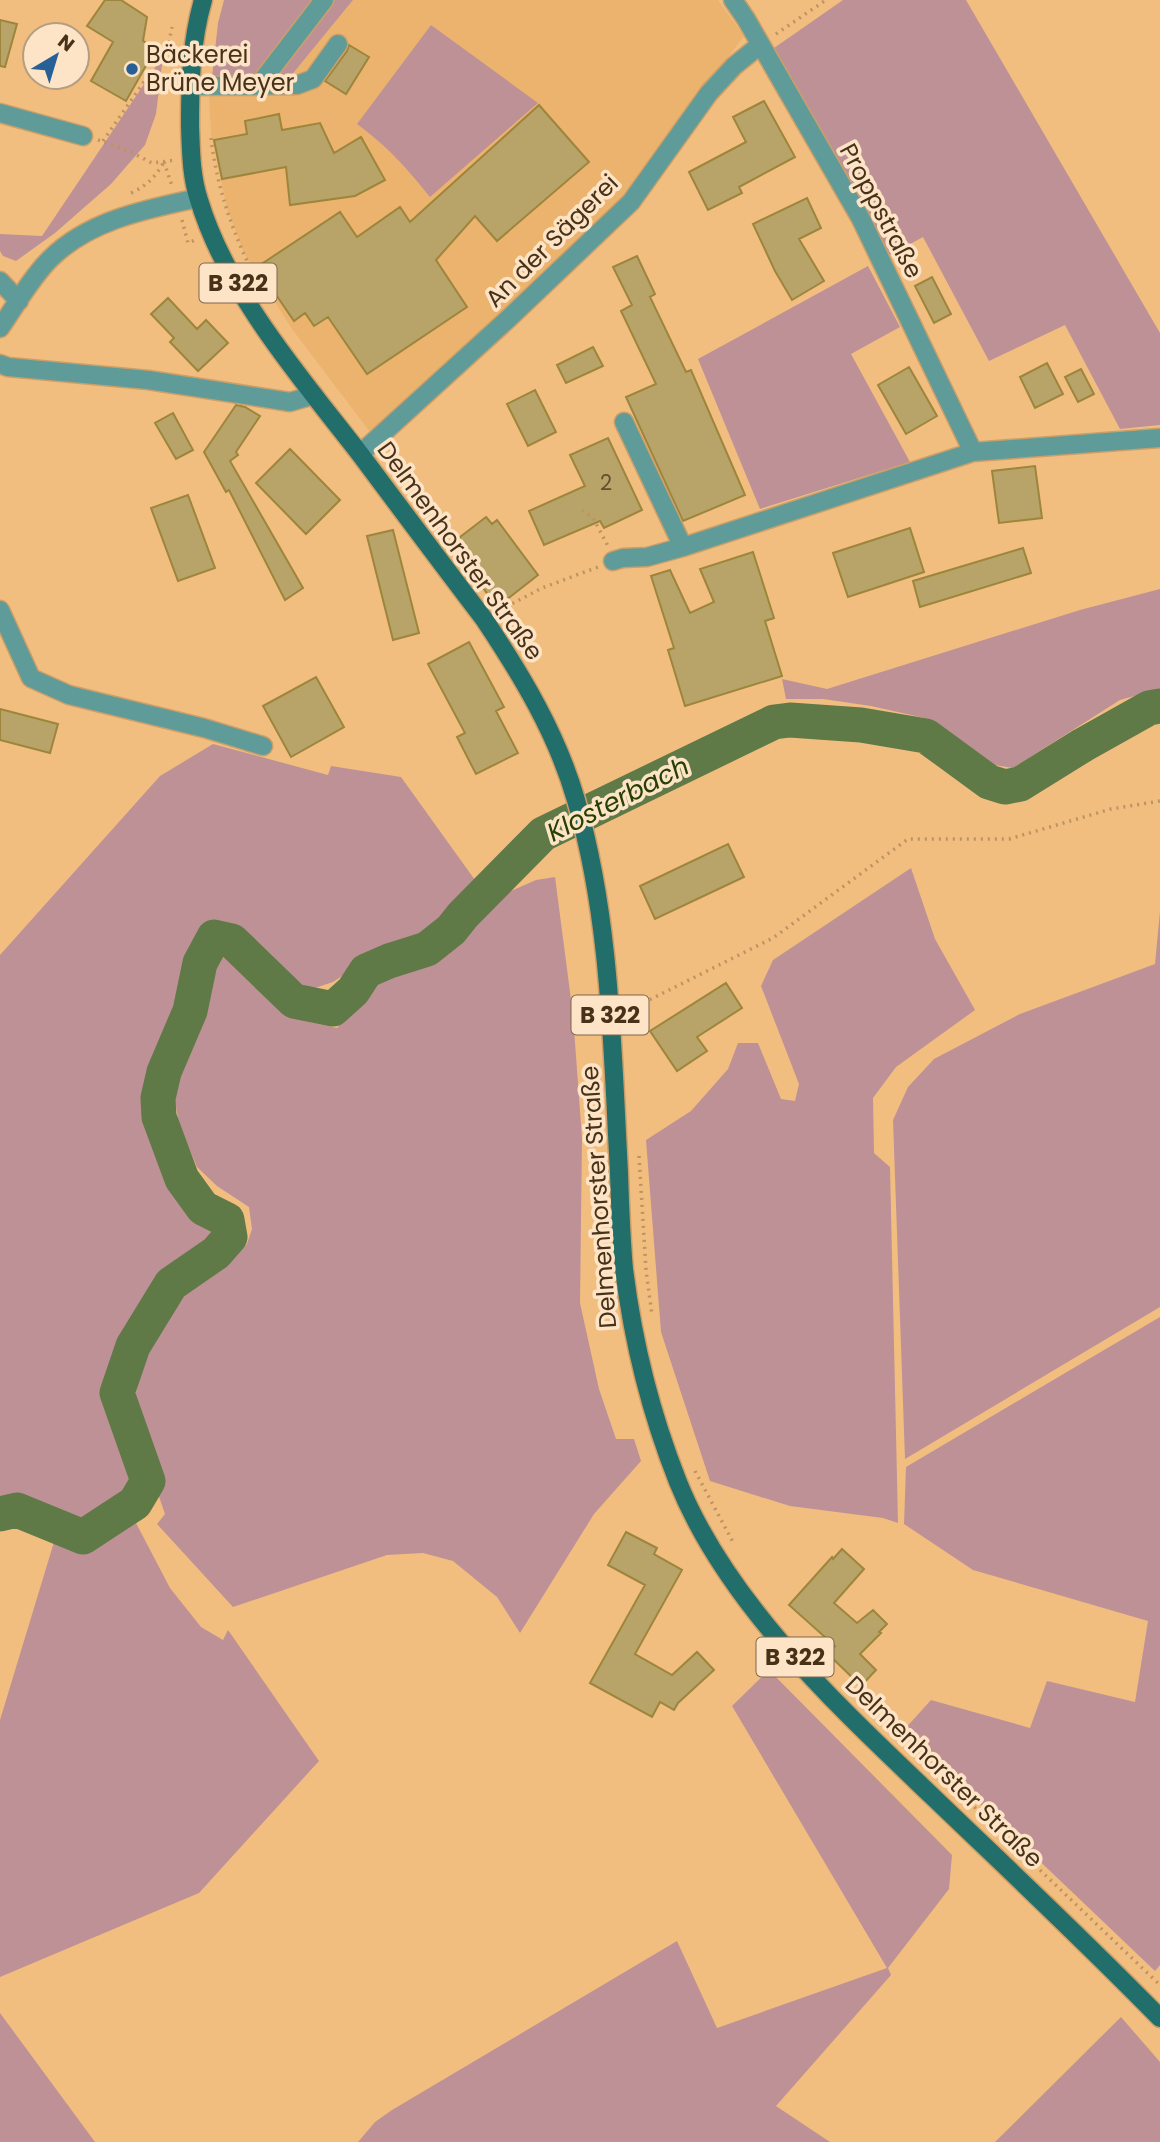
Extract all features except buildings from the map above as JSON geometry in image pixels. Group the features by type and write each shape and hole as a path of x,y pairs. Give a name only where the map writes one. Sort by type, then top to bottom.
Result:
{"main road":[{"name":"Delmenhorster Straße","path":"203,0 193,46 190,86 191,159 198,198 216,243 275,342 484,620 516,668 559,751 576,800 587,845 603,939 611,1020 624,1266 635,1342 653,1411 678,1482 725,1568 802,1665 860,1727 1160,2018"}],"street":[{"path":"258,86 324,0"},
{"name":"Proppstraße","path":"733,0 861,219 973,452"},
{"path":"190,86 297,85 313,79 338,44"},
{"name":"An der Sägerei","path":"360,454 631,202 709,93 734,66 760,45"},
{"path":"0,113 83,136"},
{"path":"0,328 48,261 72,242 103,224 198,198"},
{"path":"0,281 19,300"},
{"path":"0,364 8,367 148,380 290,402 314,395"},
{"path":"624,422 683,547"},
{"path":"614,561 647,557 683,547 973,452 1160,438"},
{"path":"0,610 31,678 69,695 204,728 263,747"}],"path":[{"path":"760,45 826,0"},
{"path":"102,141 168,47 172,27"},
{"path":"83,136 131,152 152,163 164,162 178,203"},
{"path":"213,155 231,226 250,268"},
{"path":"493,614 542,588 614,561 593,518 582,510"},
{"path":"611,1020 772,938 908,839 1009,839 1111,809 1160,801"},
{"path":"629,996 632,1035"},
{"path":"639,1155 646,1270 654,1326"},
{"path":"694,1467 739,1553"},
{"path":"841,1679 1160,1985"}],"shaded area":[{"path":"224,0 353,0 290,77 212,77 218,23"},
{"path":"353,0 718,0 744,36 614,208 370,432 292,329 244,253 227,208 211,134 209,96 212,77 290,77","holes":["408,56 430,196 403,162 358,124"]},
{"path":"843,0 966,0 1160,333 1160,425 1120,429 1065,325 989,361 923,237 890,255 774,48"},
{"path":"431,25 538,103 430,197 396,158 357,124"},
{"path":"163,56 156,114 145,145 111,184 55,233 16,261 3,256 0,251 0,234 42,236"},
{"path":"868,266 900,327 851,354 910,462 760,509 698,359"},
{"path":"1160,589 1160,689 1120,700 1013,768 994,765 929,719 823,699 786,699 782,679 827,689 1080,610"},
{"path":"213,744 328,775 331,766 401,777 480,887 460,910 431,932 380,951 333,982 309,990 247,936 221,925 203,937 177,1023 150,1082 165,1159 179,1196 200,1213 214,1218 215,1234 170,1272 134,1336 113,1387 141,1470 134,1494 85,1529 16,1503 0,1506 0,955 160,776"},
{"path":"911,868 935,939 975,1010 896,1067 873,1098 874,1153 890,1167 898,1523 883,1518 790,1506 710,1481 661,1332 646,1140 691,1111 728,1069 738,1043 758,1043 781,1099 795,1101 799,1084 761,986 773,960"},
{"path":"555,877 573,1015 582,1138 580,1303 599,1389 616,1439 634,1439 641,1461 594,1514 520,1633 497,1597 453,1561 423,1553 387,1555 233,1607 157,1524 165,1514 140,1442 133,1405 145,1354 171,1305 192,1287 226,1265 247,1244 252,1229 249,1207 217,1186 197,1167 179,1125 175,1100 181,1066 198,1028 215,956 226,955 268,1000 305,1021 337,1028 377,983 436,961 479,922 504,894 536,880"},
{"path":"1160,911 1160,1307 905,1459 893,1120 908,1087 934,1059 1020,1014 1155,964"},
{"path":"1160,1317 1160,1965 1155,1971 903,1731 931,1700 1030,1728 1047,1681 1135,1702 1148,1621 973,1570 904,1524 906,1467"},
{"path":"136,1523 170,1588 201,1627 223,1640 228,1630 319,1761 199,1893 0,1977 0,1720 54,1542 76,1549 96,1546"},
{"path":"769,1670 952,1855 949,1889 888,1968 891,1975 776,2106 830,2142 358,2142 375,2122 392,2110 677,1941 717,2028 887,1968 732,1706"},
{"path":"0,2013 95,2142 0,2142"},
{"path":"1121,2017 1160,2062 1160,2142 995,2142"}],"waterway":[{"name":"Klosterbach","path":"0,1514 17,1510 83,1537 135,1503 148,1481 117,1393 133,1346 171,1284 216,1253 230,1237 227,1220 203,1208 182,1179 159,1117 158,1098 164,1072 190,1011 200,963 214,937 232,941 294,1001 333,1009 353,991 366,971 427,949 451,930 543,834 774,722 790,720 861,725 926,736 989,782 1005,787 1020,784 1149,708 1160,706"}],"place":[{"name":"Bäckerei Brüne Meyer","path":"132,69"}]}
